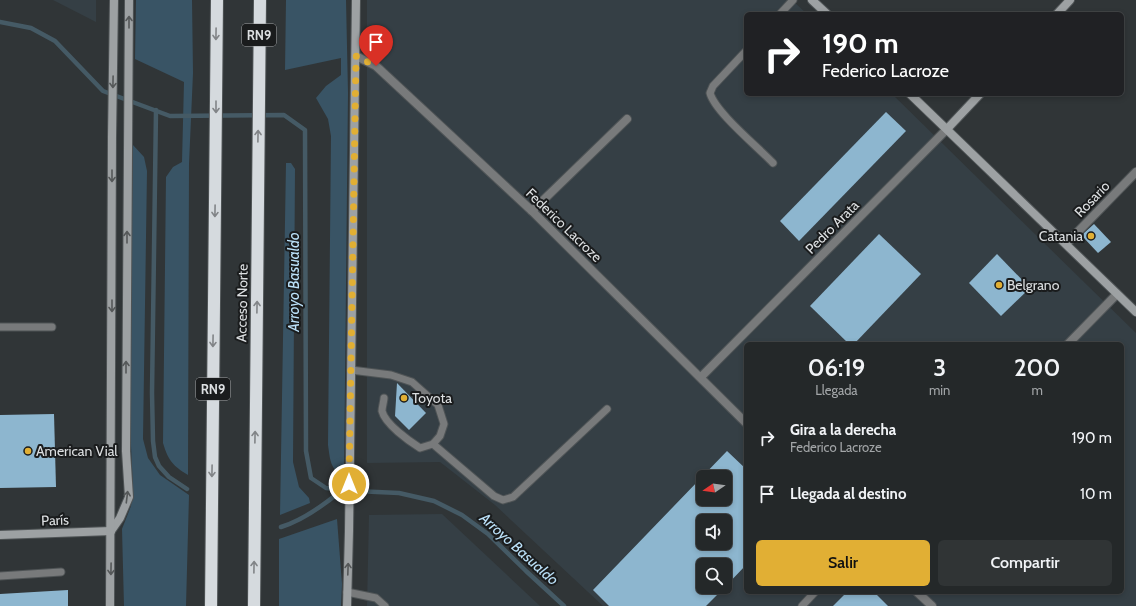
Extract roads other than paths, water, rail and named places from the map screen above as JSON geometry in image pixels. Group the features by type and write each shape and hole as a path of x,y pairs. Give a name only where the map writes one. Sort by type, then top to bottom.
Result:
{"highway":[{"name":"Acceso Norte","path":"211,606 217,0"},
{"name":"Acceso Norte","path":"254,606 260,0"}],"main road":[{"path":"110,606 114,0"},
{"path":"111,531 120,518 129,497 126,451 129,0"},
{"path":"347,606 356,0"},
{"path":"812,0 825,12"},
{"path":"1059,12 1070,0"},
{"path":"912,96 1136,312"},
{"name":"Pedro Arata","path":"947,129 978,96"},
{"name":"París","path":"0,535 111,531"}],"street":[{"name":"Federico Lacroze","path":"356,56 376,66 532,211 744,421"},
{"path":"532,211 627,119"},
{"name":"Pedro Arata","path":"700,377 947,129"},
{"name":"Rosario","path":"1066,244 1136,172"},
{"path":"1070,342 1117,294"},
{"path":"919,594 932,606"}],"lane":[{"path":"782,12 793,0"},
{"path":"744,53 713,86 710,93 712,100 729,120 773,163"},
{"path":"0,327 52,327"},
{"path":"351,370 391,375 412,382 438,405 444,424 440,436 433,444 420,448 404,438 389,422 382,411 384,398"},
{"path":"433,444 494,496 503,500 513,497 607,409"},
{"path":"0,576 61,572"},
{"path":"347,592 376,598 385,606"},
{"path":"802,606 813,594"}],"waterway":[{"name":"Arroyo Basualdo","path":"0,22 31,28 55,41 103,91 170,116 284,115 305,130 306,451 311,478 326,488 399,493 434,501 462,515 488,534 564,606"},
{"path":"156,110 152,393 153,441 155,457 159,466 169,477 187,489"},
{"path":"281,527 313,512 342,490"}],"place":[{"name":"Catania","path":"1091,236"},
{"name":"Belgrano","path":"999,285"},
{"name":"Toyota","path":"404,398"},
{"name":"American Vial","path":"28,451"}]}
